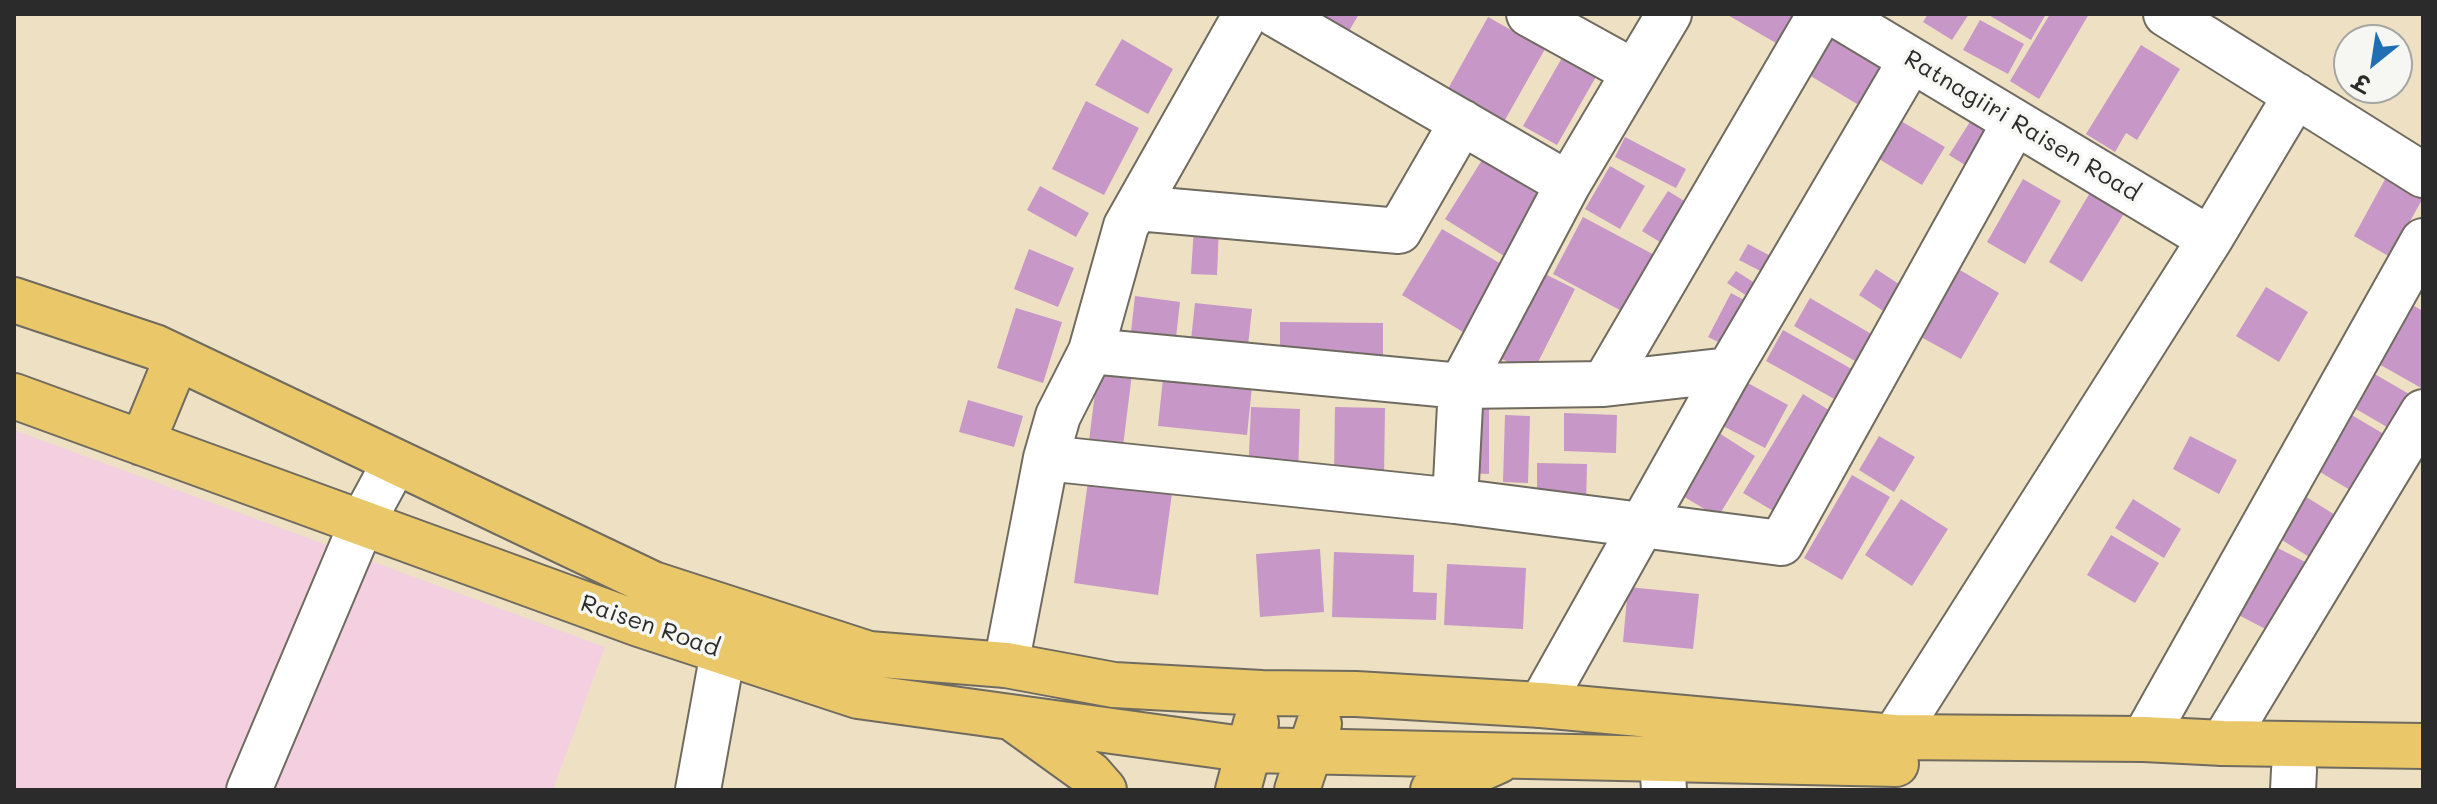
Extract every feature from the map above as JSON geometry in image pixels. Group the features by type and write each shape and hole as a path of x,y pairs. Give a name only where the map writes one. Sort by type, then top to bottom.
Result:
{"main road":[{"name":"Raisen Road","path":"14,300 155,347 653,584 869,654 1006,665 1114,685 1541,705 1894,737 2423,746"},
{"path":"142,443 177,358"},
{"name":"Raisen Road","path":"14,396 639,624 858,696 1010,717 1244,770 1304,770 1507,756 1663,775 2294,780 2423,772"},
{"path":"1244,770 1262,693"},
{"path":"1304,770 1328,695"},
{"path":"1010,717 1090,774 1104,790"},
{"path":"1433,790 1507,756"}],"street":[{"path":"1006,665 1046,458 1058,416 1091,351 1126,226 1246,14"},
{"path":"1275,14 1568,184"},
{"path":"1529,14 1634,72"},
{"path":"1455,501 1461,386 1568,184 1669,14"},
{"path":"1604,384 1820,14"},
{"name":"Ratnagiiri Raisen Road","path":"1835,14 2210,239"},
{"path":"2166,14 2423,175"},
{"path":"1541,705 1729,370 1911,60"},
{"path":"1894,737 2210,239 2296,95"},
{"path":"1137,208 1399,231 1462,122"},
{"path":"1046,458 1455,501 1781,543 2015,122"},
{"path":"2144,739 2423,241"},
{"path":"1091,351 1461,386 1604,384 1729,370"},
{"path":"2223,743 2423,412"},
{"path":"249,790 362,523 395,462"},
{"path":"698,790 723,652"}],"shaded area":[{"path":"14,430 605,647 553,790 14,790"}],"building":[{"path":"1320,14 1359,14 1349,31"},
{"path":"1726,14 1809,14 1788,50"},
{"path":"1928,14 1969,14 1952,40 1923,22"},
{"path":"1987,14 2046,14 2031,40"},
{"path":"2050,14 2089,14 2039,99 2010,81"},
{"path":"1488,17 1545,49 1501,127 1444,96"},
{"path":"1980,20 2024,44 2008,74 1963,50"},
{"path":"1833,26 1901,67 1872,113 1804,72"},
{"path":"1122,39 1173,69 1148,114 1095,85"},
{"path":"2141,45 2180,69 2137,140 2126,133 2115,152 2086,134"},
{"path":"1567,49 1601,68 1557,145 1523,126"},
{"path":"1086,101 1139,128 1104,195 1052,169"},
{"path":"1973,117 2004,137 1981,175 1949,155"},
{"path":"1901,121 1945,147 1922,185 1879,159"},
{"path":"1625,137 1686,169 1676,188 1615,157"},
{"path":"1482,160 1550,202 1512,261 1445,219"},
{"path":"1610,166 1645,186 1620,229 1585,209"},
{"path":"2389,172 2423,191 2423,198 2390,257 2354,236"},
{"path":"2023,179 2061,201 2025,264 1987,242"},
{"path":"1040,186 1089,213 1076,237 1027,210"},
{"path":"1668,191 1694,207 1668,247 1642,231"},
{"path":"2091,191 2125,212 2082,282 2049,262"},
{"path":"1583,217 1660,258 1629,315 1553,274"},
{"path":"1194,227 1219,229 1217,275 1191,274"},
{"path":"1442,229 1503,265 1463,332 1402,295"},
{"path":"1748,244 1782,262 1774,278 1739,260"},
{"path":"1029,249 1074,268 1058,307 1014,289"},
{"path":"1876,269 1914,294 1897,320 1859,295"},
{"path":"1537,270 1575,289 1532,374 1494,355"},
{"path":"1960,270 1999,293 1961,359 1921,337"},
{"path":"1736,271 1769,292 1761,305 1727,283"},
{"path":"2266,287 2308,312 2279,362 2236,336"},
{"path":"1731,293 1759,308 1737,351 1708,337"},
{"path":"1135,296 1180,302 1175,346 1130,341"},
{"path":"1810,298 1885,342 1869,369 1794,326"},
{"path":"2404,300 2423,311 2423,389 2370,359"},
{"path":"1195,303 1252,309 1247,355 1190,349"},
{"path":"1016,308 1062,322 1043,383 997,368"},
{"path":"1280,322 1383,323 1383,367 1280,366"},
{"path":"1783,330 1864,376 1847,406 1766,361"},
{"path":"2359,365 2423,402 2404,437 2339,399"},
{"path":"1098,369 1132,374 1123,446 1089,441"},
{"path":"1163,378 1252,387 1247,435 1158,426"},
{"path":"1746,382 1788,405 1765,448 1723,426"},
{"path":"1803,394 1840,417 1780,515 1743,493"},
{"path":"968,400 1023,416 1014,447 959,432"},
{"path":"1465,404 1489,405 1489,474 1465,473"},
{"path":"1251,407 1300,409 1298,479 1248,476"},
{"path":"1335,407 1385,408 1384,478 1334,476"},
{"path":"2338,407 2394,440 2360,496 2305,463"},
{"path":"1564,413 1617,415 1616,453 1564,451"},
{"path":"1505,415 1530,416 1528,483 1503,482"},
{"path":"1719,433 1755,456 1718,517 1681,495"},
{"path":"1879,436 1915,457 1894,492 1859,470"},
{"path":"2190,436 2237,460 2219,494 2173,469"},
{"path":"1537,463 1587,464 1586,504 1537,503"},
{"path":"1089,474 1173,486 1158,595 1074,583"},
{"path":"1852,475 1890,497 1842,580 1804,558"},
{"path":"2292,488 2348,523 2322,565 2266,530"},
{"path":"1901,499 1948,529 1912,586 1865,555"},
{"path":"2133,499 2181,529 2164,558 2115,528"},
{"path":"2111,535 2159,563 2135,603 2087,575"},
{"path":"2258,538 2315,567 2279,636 2223,607"},
{"path":"1320,549 1324,612 1260,617 1256,554"},
{"path":"1334,552 1414,555 1413,592 1437,593 1436,620 1332,617"},
{"path":"1447,564 1526,568 1523,629 1444,625"},
{"path":"1628,587 1699,594 1693,649 1623,642"}]}
